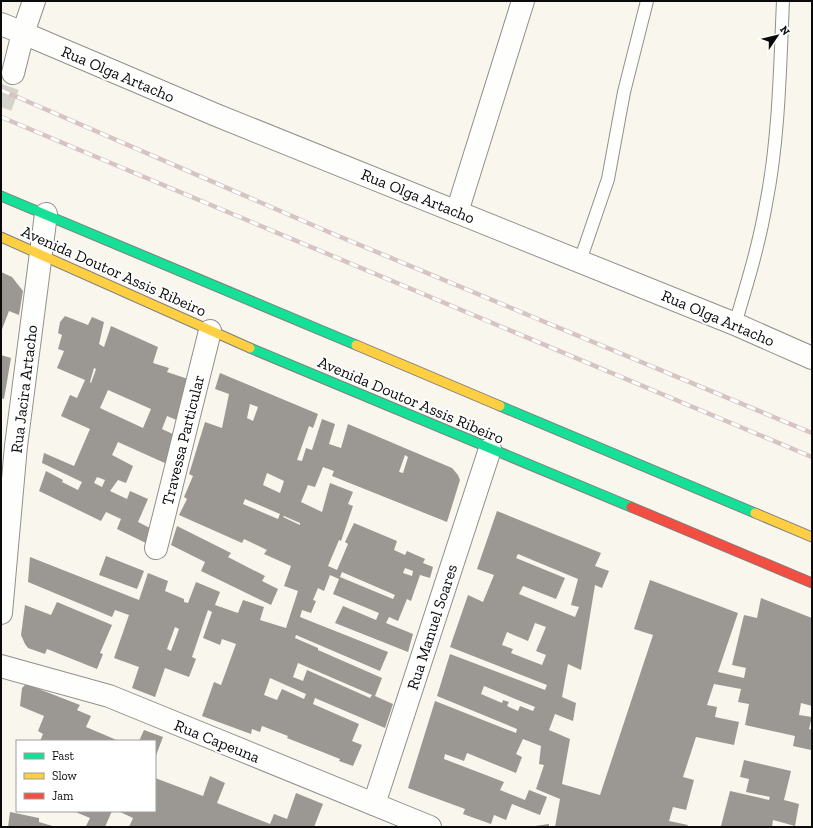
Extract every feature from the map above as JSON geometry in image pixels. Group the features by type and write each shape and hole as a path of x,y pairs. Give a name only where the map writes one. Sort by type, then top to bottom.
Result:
{"main road":[{"name":"Avenida Doutor Assis Ribeiro","path":"1,196 812,537"},
{"name":"Avenida Doutor Assis Ribeiro","path":"1,237 210,331 812,583"}],"street":[{"path":"14,73 23,33 34,1"},
{"path":"457,212 523,1"},
{"name":"Rua Olga Artacho","path":"1,24 216,115 735,324 812,358"},
{"name":"Rua Jacira Artacho","path":"1,613 16,446 46,214"},
{"name":"Travessa Particular","path":"156,548 210,331"},
{"name":"Rua Manuel Soares","path":"374,804 490,449"},
{"name":"Rua Capeuna","path":"1,666 109,696 430,827"}],"lane":[{"path":"580,261 608,179 624,92 647,1"},
{"path":"735,324 756,256 767,202 776,121 782,1"}],"building":[{"path":"1,272 12,277 23,291 19,315 9,311 1,332"},
{"path":"65,316 88,325 92,317 104,322 99,344 104,347 111,326 158,347 153,363 169,368 167,372 191,380 179,421 167,416 162,429 175,435 167,464 118,442 112,455 133,466 126,483 118,480 110,491 127,499 130,491 148,499 138,522 154,530 148,544 117,529 121,519 106,512 101,521 39,491 46,471 63,480 62,482 78,490 82,482 42,463 44,453 74,466 90,429 61,416 70,395 77,398 85,380 57,368 64,351 58,349 62,335 58,333 60,322","holes":["94,368 96,369 91,383 90,382","108,390 151,409 143,428 100,408","97,477 105,480 102,487 94,483"]},
{"path":"1,355 11,358 4,399 1,398"},
{"path":"220,373 318,414 313,428 309,426 297,460 302,461 306,448 312,450 322,419 335,424 329,444 341,448 348,424 452,468 460,480 447,522 332,476 334,471 323,467 315,487 308,485 301,502 322,512 330,483 353,492 348,504 353,506 341,541 339,540 328,566 337,570 348,544 345,542 354,523 397,541 394,550 405,555 407,551 425,559 423,563 433,567 430,578 420,575 411,601 407,599 398,621 389,617 386,623 413,634 408,652 335,623 343,606 376,620 379,613 333,594 339,579 330,575 324,591 318,588 313,600 316,601 311,613 302,610 300,617 388,652 380,671 296,635 295,638 318,648 318,650 382,678 375,696 393,704 385,728 315,698 313,704 359,724 352,741 362,745 353,766 339,761 340,759 287,738 288,736 262,726 260,732 252,729 251,734 202,716 214,682 221,685 236,644 222,639 220,645 203,638 212,612 208,610 192,657 196,659 189,677 165,668 155,697 132,688 139,667 114,658 129,615 115,610 112,617 28,582 30,557 139,600 148,573 168,581 165,591 184,599 184,602 188,603 196,582 220,592 215,605 238,613 243,600 264,607 260,620 286,628 298,591 284,586 291,566 264,554 267,550 244,539 242,543 179,515 187,499 184,497 193,476 189,474 205,422 222,428 229,394 215,389","holes":["250,404 258,407 253,421 247,418","405,455 408,457 403,473 399,472","267,473 284,481 280,493 263,485","245,499 280,514 278,519 243,504","284,516 300,523 300,525 283,517","405,568 413,571 412,576 403,573","342,572 395,595 393,599 340,577","175,627 179,629 171,651 167,649","298,663 372,695 370,698 307,670 303,681 293,677","270,678 306,694 304,699 282,689 277,700 264,695"]},
{"path":"497,511 601,553 595,566 609,571 602,588 595,585 581,670 568,664 562,697 576,703 573,721 555,714 549,730 570,739 562,784 600,795 653,635 634,629 650,580 738,613 718,672 744,678 746,668 732,665 744,615 757,618 761,598 812,618 812,706 801,703 799,715 812,717 809,729 812,730 811,750 793,746 795,736 745,725 749,704 738,702 741,689 714,684 707,705 717,707 715,717 739,722 734,745 696,737 683,777 694,780 686,810 673,807 669,821 688,825 687,827 555,827 560,799 536,789 544,765 539,764 541,746 523,739 516,754 522,757 516,773 467,753 464,761 445,754 444,759 504,782 500,790 525,800 529,790 547,797 540,815 512,804 506,820 494,815 491,824 463,814 465,809 408,788 435,701 516,733 517,729 437,696 450,654 545,690 547,685 450,647 468,595 483,602 494,575 477,569","holes":["518,554 578,579 571,605 579,607 575,617 519,594 523,586 556,599 565,578 516,558","535,623 546,627 536,651 546,655 542,665 511,653 513,649 502,645 507,632 528,641","484,686 535,707 533,711 520,706 518,711 507,706 509,702 503,700 502,703 481,694"]},
{"path":"177,526 231,553 228,557 265,576 262,581 278,589 271,605 201,571 205,562 171,545"},
{"path":"106,556 144,571 137,589 99,575"},
{"path":"57,602 112,625 100,653 103,654 97,669 47,649 45,654 28,648 25,644 21,635 25,605 51,615"},
{"path":"26,684 80,705 77,710 91,716 86,727 117,740 40,740 43,734 38,731 44,716 20,706 22,688"},
{"path":"144,730 163,737 156,755 156,740 139,740"},
{"path":"744,760 791,771 784,800 799,804 795,826 773,820 772,827 721,826 730,791 769,800 770,797 746,792 749,779 740,777"},
{"path":"210,776 225,783 217,803 270,824 274,814 287,819 296,793 323,804 314,827 129,827 133,818 120,812 156,812 156,778 203,796"},
{"path":"10,812 39,818 39,822 56,827 8,827"},
{"path":"75,812 112,812 105,827 86,826 90,818"},
{"path":"549,824 549,827 535,827 535,826"}],"tunnel":[{"path":"1,107 13,73"}],"railway":[{"path":"1,90 331,233 812,433"},
{"path":"1,117 812,457"}],"traffic: fast":[{"path":"1,196 356,345"},
{"path":"250,348 631,507"},
{"path":"500,406 755,513"}],"traffic: slow":[{"path":"1,237 250,348"},
{"path":"356,345 500,406"},
{"path":"755,513 812,537"}],"traffic: jam":[{"path":"631,507 812,583"}]}
